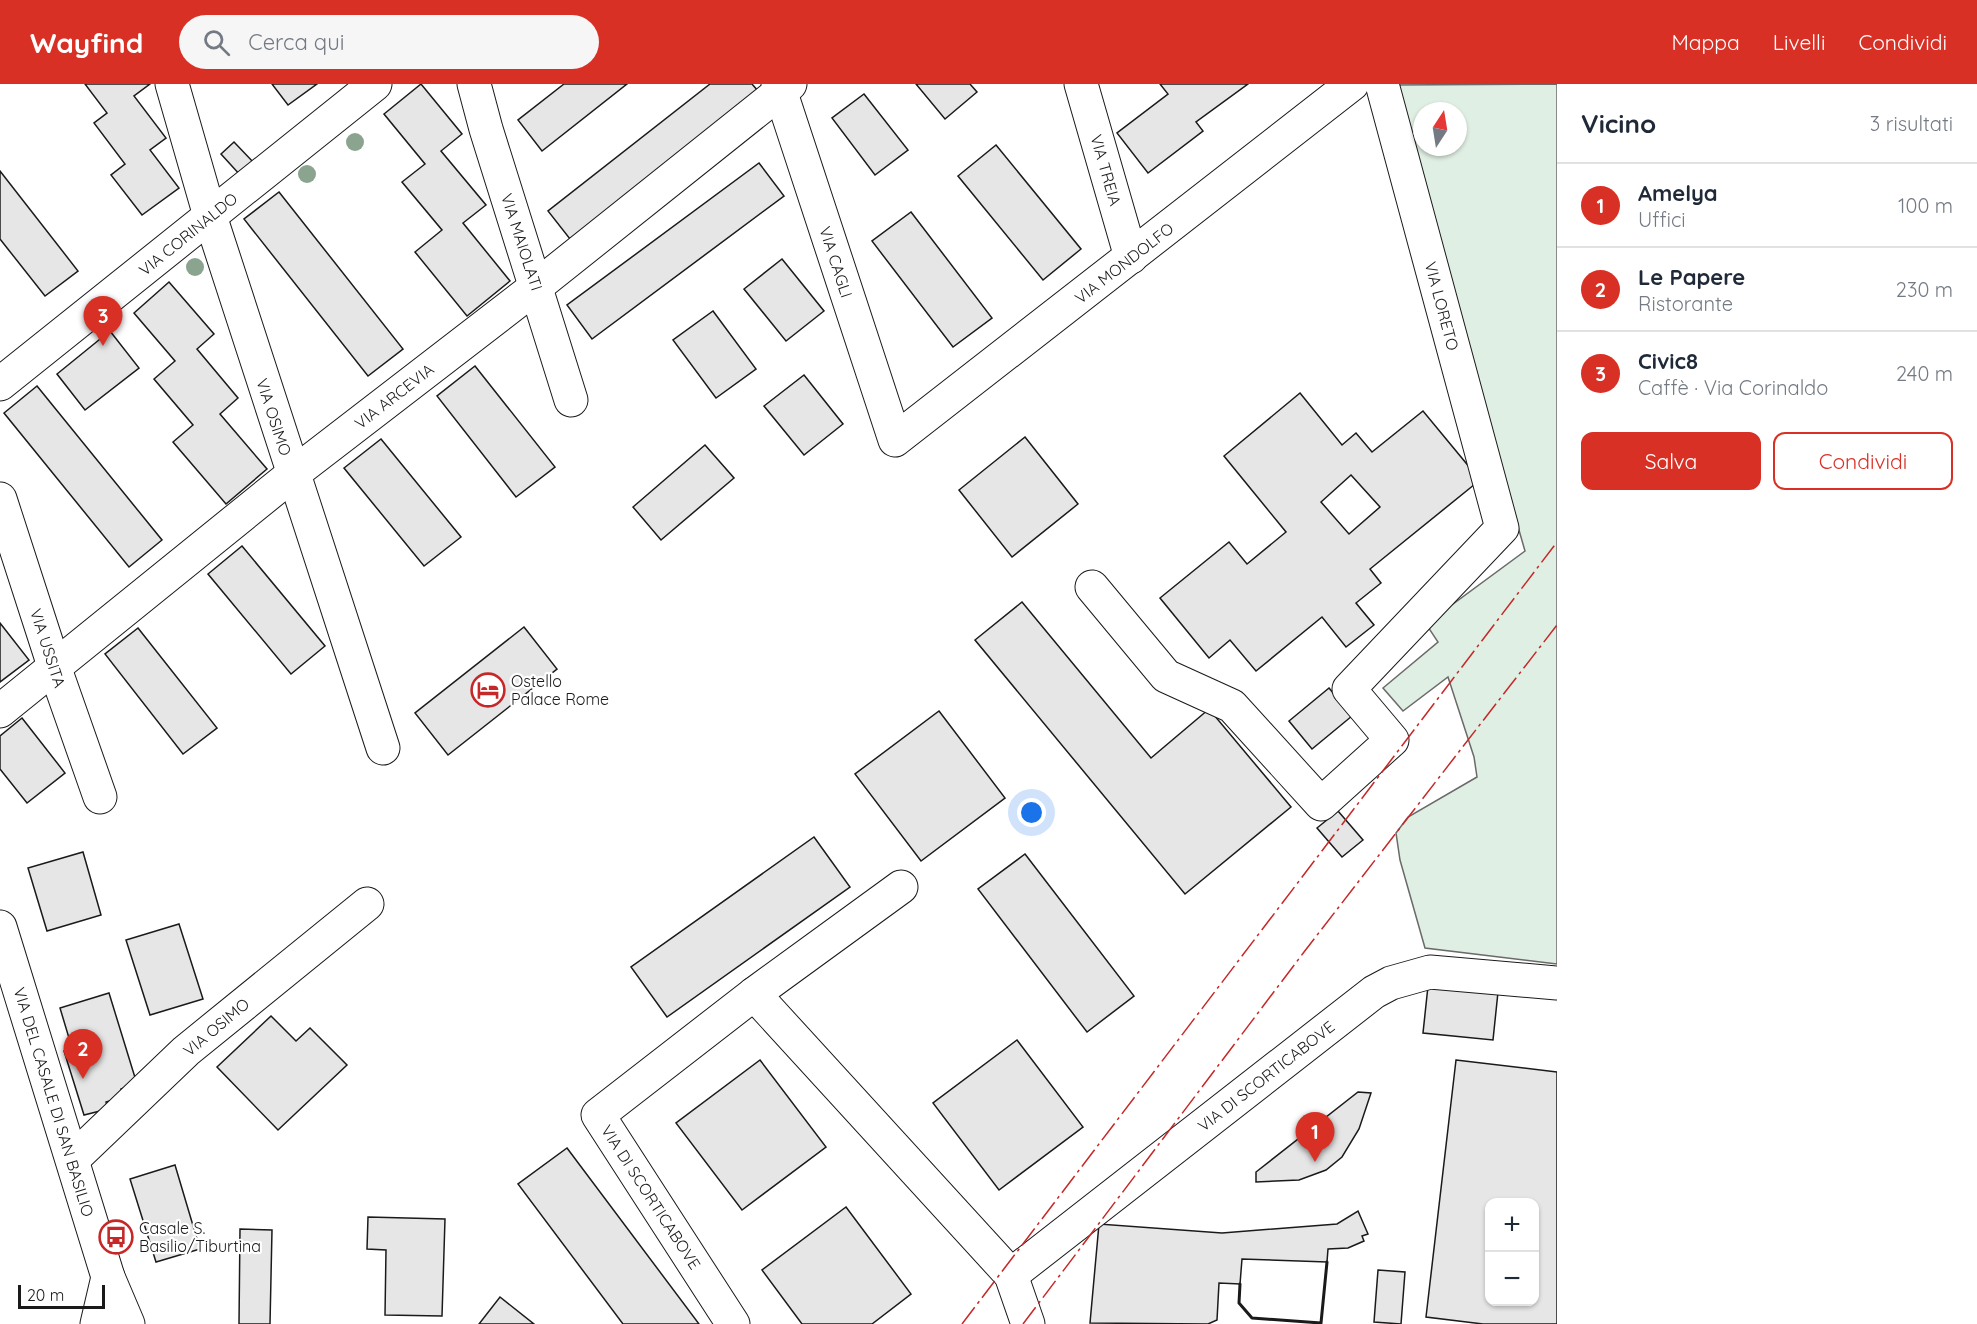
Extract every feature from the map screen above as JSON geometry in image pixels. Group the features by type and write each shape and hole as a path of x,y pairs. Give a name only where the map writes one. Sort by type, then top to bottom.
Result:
{"street":[{"name":"VIA OSIMO","path":"172,84 210,216 383,748"},
{"name":"VIA CORINALDO","path":"0,384 375,84"},
{"name":"VIA MAIOLATI","path":"474,84 571,400"},
{"name":"VIA TREIA","path":"1081,84 1131,257"},
{"name":"VIA MONDOLFO","path":"895,440 1352,84"},
{"name":"VIA LORETO","path":"1092,587 1166,676 1232,706 1321,804 1392,740 1349,689 1502,528 1382,84"},
{"name":"VIA ARCEVIA","path":"0,711 55,669 293,474 537,286 782,86"},
{"name":"VIA CAGLI","path":"782,86 895,440"},
{"name":"VIA USSITA","path":"0,499 55,669 100,796"},
{"name":"VIA DI SCORTICABOVE","path":"733,1324 598,1115 754,994 901,887"},
{"name":"VIA OSIMO","path":"73,1159 186,1051 367,904"},
{"name":"VIA DEL CASALE DI SAN BASILIO","path":"0,927 108,1277 128,1324"},
{"name":"VIA DI SCORTICABOVE","path":"1011,1275 1374,992 1401,979 1430,972 1557,983"},
{"path":"754,994 1011,1275 1028,1324"},
{"name":"VIA DEL CASALE DI SAN BASILIO","path":"98,1324 108,1277"}],"green space":[{"path":"1557,84 1557,964 1425,948 1400,860 1396,833 1408,817 1477,777 1474,757 1448,677 1403,711 1383,688 1438,642 1426,624 1525,551 1391,85"}],"building":[{"path":"85,84 150,84 134,96 166,138 150,150 179,188 142,215 111,175 125,164 94,123 107,113"},
{"path":"272,84 317,84 288,105"},
{"path":"421,84 462,134 441,151 486,205 463,223 510,281 467,316 415,252 442,230 402,182 425,164 384,114"},
{"path":"564,84 627,84 542,151 518,120"},
{"path":"710,84 752,84 758,91 570,239 548,211"},
{"path":"916,84 970,84 977,92 945,119"},
{"path":"1160,84 1248,84 1196,122 1203,131 1148,173 1117,133 1168,94"},
{"path":"864,94 908,150 875,175 832,118"},
{"path":"234,142 255,164 241,176 221,154"},
{"path":"996,145 1081,249 1043,280 958,176"},
{"path":"759,163 784,196 592,339 567,305"},
{"path":"0,171 78,271 45,296 0,239"},
{"path":"279,192 403,349 368,376 244,219"},
{"path":"911,212 992,318 953,347 872,241"},
{"path":"782,259 824,311 786,341 744,289"},
{"path":"169,282 214,334 197,349 238,398 220,414 267,469 226,504 173,442 193,425 154,379 175,361 134,313"},
{"path":"713,311 756,369 716,398 673,340"},
{"path":"110,331 139,368 85,410 57,374"},
{"path":"475,366 555,467 516,497 437,396"},
{"path":"804,375 843,424 804,455 764,406"},
{"path":"37,386 162,540 129,567 4,413"},
{"path":"1300,393 1342,445 1356,433 1372,452 1423,411 1480,480 1370,569 1381,583 1356,603 1374,625 1346,647 1322,617 1256,671 1230,640 1209,658 1160,598 1229,542 1247,564 1286,532 1224,456","holes":["1351,475 1380,507 1349,534 1321,502"]},
{"path":"1025,437 1078,504 1012,557 959,490"},
{"path":"381,439 461,537 424,566 344,468"},
{"path":"705,445 734,478 661,540 633,507"},
{"path":"242,546 325,646 291,674 208,574"},
{"path":"1022,602 1151,758 1209,709 1291,807 1185,894 975,640"},
{"path":"0,623 29,660 0,682"},
{"path":"524,627 557,669 448,755 415,713"},
{"path":"138,628 217,728 183,754 105,654"},
{"path":"1329,688 1352,716 1312,749 1289,721"},
{"path":"939,711 1005,798 921,861 855,774"},
{"path":"22,718 65,773 27,803 0,769 0,736"},
{"path":"1338,811 1363,840 1342,857 1317,828"},
{"path":"814,837 850,887 667,1017 631,967"},
{"path":"83,852 101,915 47,931 28,868"},
{"path":"1025,854 1134,996 1087,1032 978,889"},
{"path":"179,924 203,999 150,1015 126,940"},
{"path":"1428,986 1498,992 1493,1040 1423,1033"},
{"path":"109,993 137,1084 121,1089 123,1097 106,1102 108,1109 84,1115 64,1051 72,1048 60,1008"},
{"path":"271,1016 296,1041 310,1028 347,1065 278,1130 217,1067"},
{"path":"1017,1040 1083,1127 999,1190 933,1103"},
{"path":"760,1060 826,1147 742,1210 676,1123"},
{"path":"1456,1060 1557,1072 1557,1324 1483,1324 1426,1317"},
{"path":"1358,1092 1371,1093 1359,1129 1342,1157 1326,1170 1299,1180 1256,1182 1256,1172"},
{"path":"567,1148 699,1324 623,1324 518,1184"},
{"path":"175,1165 200,1249 156,1262 130,1179"},
{"path":"846,1207 911,1294 872,1324 802,1324 762,1270"},
{"path":"1358,1211 1368,1234 1362,1236 1364,1241 1348,1248 1328,1249 1327,1262 1242,1259 1240,1284 1219,1283 1217,1320 1208,1324 1090,1323 1099,1224 1222,1233 1337,1224"},
{"path":"368,1217 445,1219 442,1316 385,1315 386,1250 367,1249"},
{"path":"240,1229 272,1230 270,1324 239,1324"},
{"path":"1378,1270 1405,1272 1401,1324 1374,1322"},
{"path":"500,1297 534,1324 479,1324"}],"wall":[{"path":"1240,1284 1239,1303 1252,1318 1321,1323 1327,1262"}],"power":[{"path":"962,1324 1557,542"},
{"path":"1023,1324 1304,952 1557,625"}],"place":[{"name":"Civic8","path":"103,346"},
{"name":"Ostello Palace Rome","path":"488,690"},
{"name":"Le Papere","path":"83,1079"},
{"name":"Amelya","path":"1315,1162"},
{"name":"Casale S. Basilio/Tiburtina","path":"116,1237"}]}
